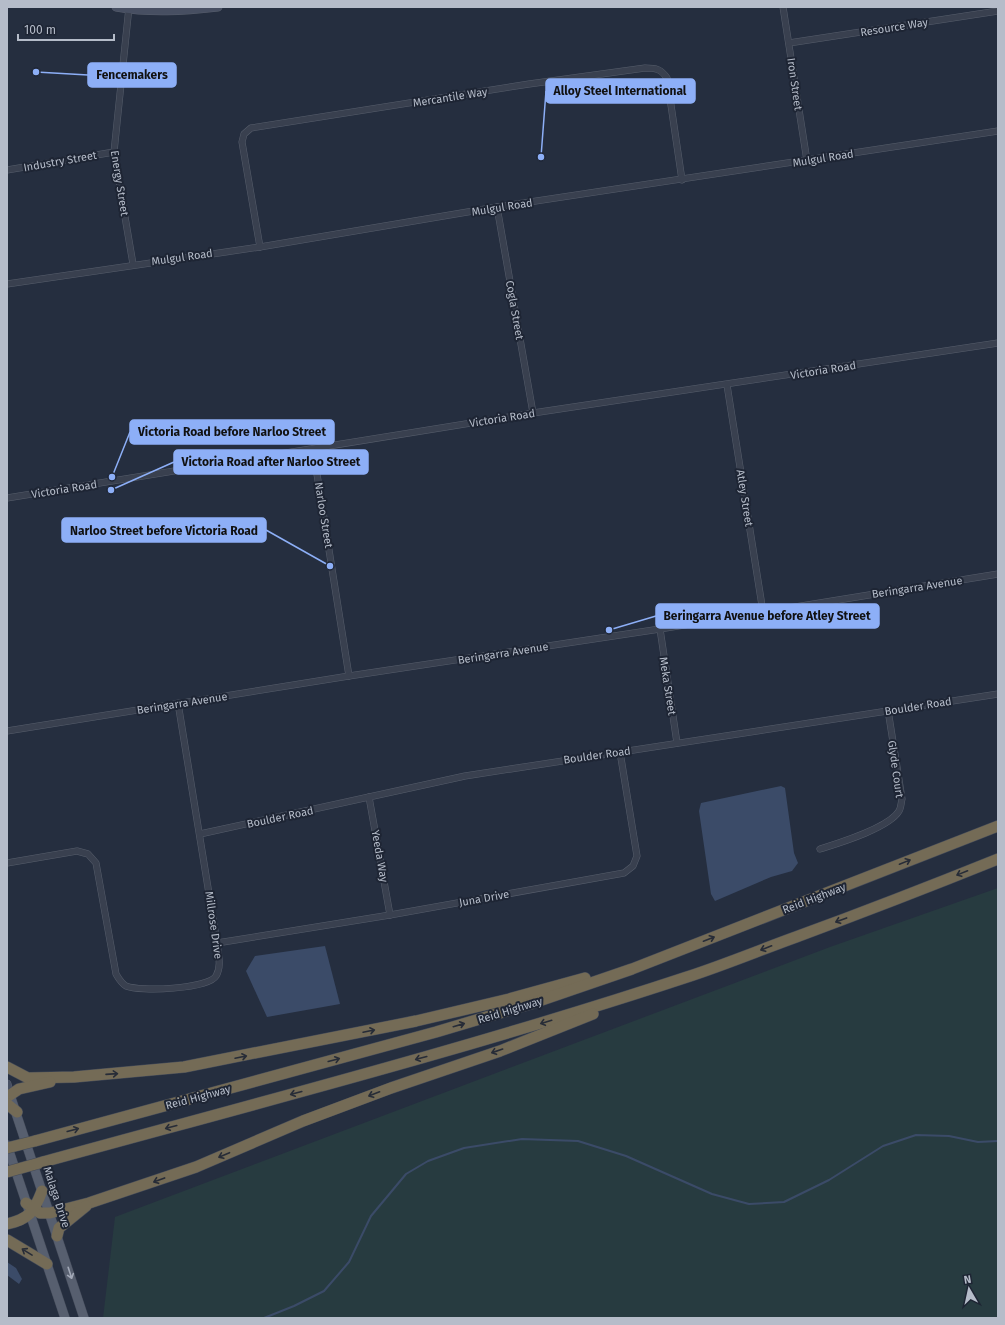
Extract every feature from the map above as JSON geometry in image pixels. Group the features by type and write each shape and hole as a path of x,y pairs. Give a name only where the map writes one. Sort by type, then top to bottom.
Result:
{"highway":[{"name":"Reid Highway","path":"7,1148 451,1028 530,1004 632,969 998,826"},
{"name":"Reid Highway","path":"7,1172 496,1038 690,976 898,899 998,859"},
{"path":"7,1067 28,1078 74,1077 184,1067 416,1021 509,999 673,953"},
{"path":"30,1210 40,1213 50,1213 89,1203 196,1166 303,1121 391,1088 500,1050 690,976"},
{"path":"17,1112 8,1095 19,1089 74,1077"},
{"path":"7,1224 21,1221 42,1191"},
{"path":"57,1236 59,1228 89,1203"},
{"path":"7,1240 47,1264"}],"main road":[{"path":"116,7 175,12 218,7"},
{"name":"Malaga Drive","path":"17,1112 84,1318"},
{"path":"7,1145 65,1318"}],"street":[{"name":"Iron Street","path":"784,7 807,161"},
{"name":"Energy Street","path":"129,8 114,152 133,264"},
{"name":"Resource Way","path":"789,43 998,11"},
{"name":"Mercantile Way","path":"260,247 242,142 244,134 251,128 529,84 654,68 663,71 667,78 682,180"},
{"name":"Mulgul Road","path":"7,284 133,264 260,247 498,207 998,131"},
{"name":"Industry Street","path":"7,170 114,152"},
{"name":"Cogla Street","path":"498,207 533,413"},
{"name":"Victoria Road","path":"7,498 533,413 998,343"},
{"name":"Atley Street","path":"727,385 763,612"},
{"name":"Narloo Street","path":"313,449 349,676"},
{"name":"Beringarra Avenue","path":"7,731 349,676 660,629 998,574"},
{"name":"Meka Street","path":"660,629 677,743"},
{"name":"Boulder Road","path":"200,834 465,776 998,694"},
{"name":"Millrose Drive","path":"7,863 77,852 88,854 96,863 116,974 119,981 125,985 143,989 205,984 215,977 220,966 217,943 178,703"},
{"name":"Glyde Court","path":"820,849 851,840 890,821 899,811 902,799 888,710"},
{"name":"Juna Drive","path":"217,943 390,915 624,873 633,866 637,856 620,752"},
{"name":"Yeeda Way","path":"369,797 390,915"}],"green space":[{"path":"998,888 998,1318 103,1318 115,1217 830,947"}],"water":[{"path":"781,786 785,788 794,853 798,863 792,871 771,877 715,901 711,894 699,811 701,803"},
{"path":"325,946 340,1004 267,1017 246,971 255,956"},
{"path":"7,1262 16,1268 22,1279 19,1284 7,1275"}],"waterway":[{"path":"264,1318 294,1306 324,1291 349,1262 371,1216 406,1174 428,1161 464,1148 522,1139 578,1141 626,1156 712,1194 749,1204 784,1202 829,1180 883,1146 916,1135 949,1136 978,1142 998,1141"}],"place":[{"name":"Fencemakers","path":"36,72"},
{"name":"Alloy Steel International","path":"541,157"},
{"name":"Victoria Road before Narloo Street","path":"112,477"},
{"name":"Victoria Road after Narloo Street","path":"111,490"},
{"name":"Narloo Street before Victoria Road","path":"330,566"},
{"name":"Beringarra Avenue before Atley Street","path":"609,630"}]}
